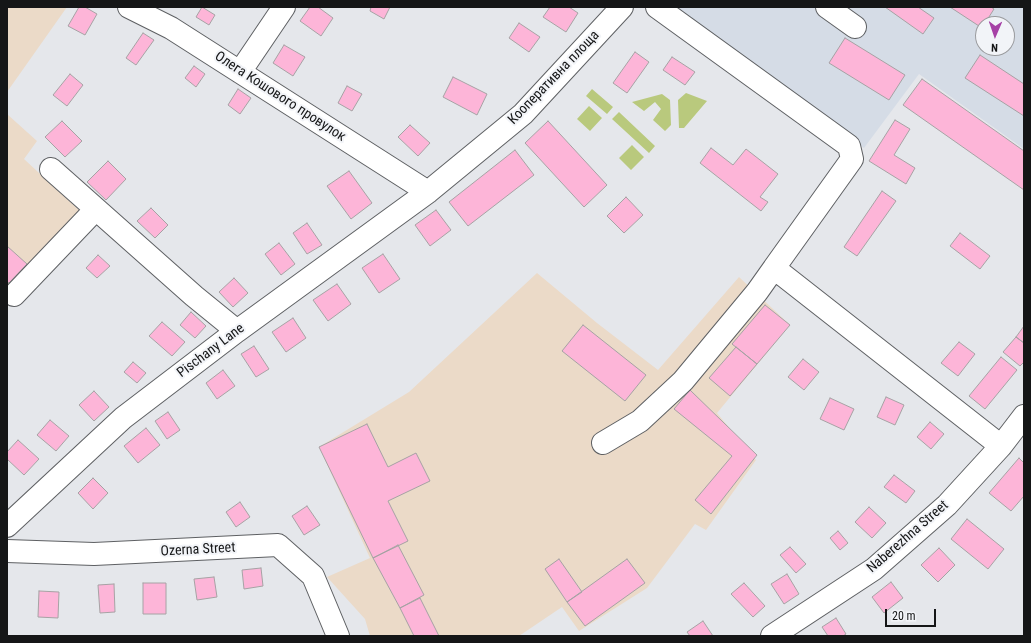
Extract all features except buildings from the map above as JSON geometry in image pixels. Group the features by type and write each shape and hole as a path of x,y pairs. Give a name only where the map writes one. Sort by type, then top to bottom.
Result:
{"street":[{"name":"Олега Кошового провулок","path":"129,7 171,28 428,192"},
{"path":"240,72 284,7"},
{"name":"Кооперативна площа","path":"428,192 523,114 622,7"},
{"path":"603,443 640,421 683,381 757,292 852,159 849,146 657,7"},
{"path":"827,7 855,27"},
{"path":"51,169 194,296 237,331"},
{"name":"Pischany Lane","path":"7,526 124,418 237,331 428,192"},
{"path":"14,295 96,209"},
{"path":"774,268 1001,446"},
{"name":"Naberezhna Street","path":"772,636 874,569 947,505 1001,446 1024,416"},
{"name":"Ozerna Street","path":"7,551 94,554 278,545 313,576 338,636"}],"shaded area":[{"path":"7,7 67,7 7,92"},
{"path":"672,7 1023,7 1024,149 919,74 864,148"},
{"path":"7,114 37,141 24,159 80,211 7,287"},
{"path":"537,273 597,323 658,370 739,277 790,325 717,413 756,460 706,530 695,524 647,588 579,631 562,607 519,636 370,636 365,619 327,577 370,558 319,447 409,392"}],"green space":[{"path":"592,89 613,107 607,114 586,96"},
{"path":"686,93 707,101 684,128 679,128 678,100"},
{"path":"662,94 670,100 671,125 665,131 653,120 661,109 655,102 644,111 632,102"},
{"path":"589,106 602,118 590,131 577,119"},
{"path":"619,112 655,146 649,153 612,119"},
{"path":"632,145 644,157 631,170 619,158"}]}
